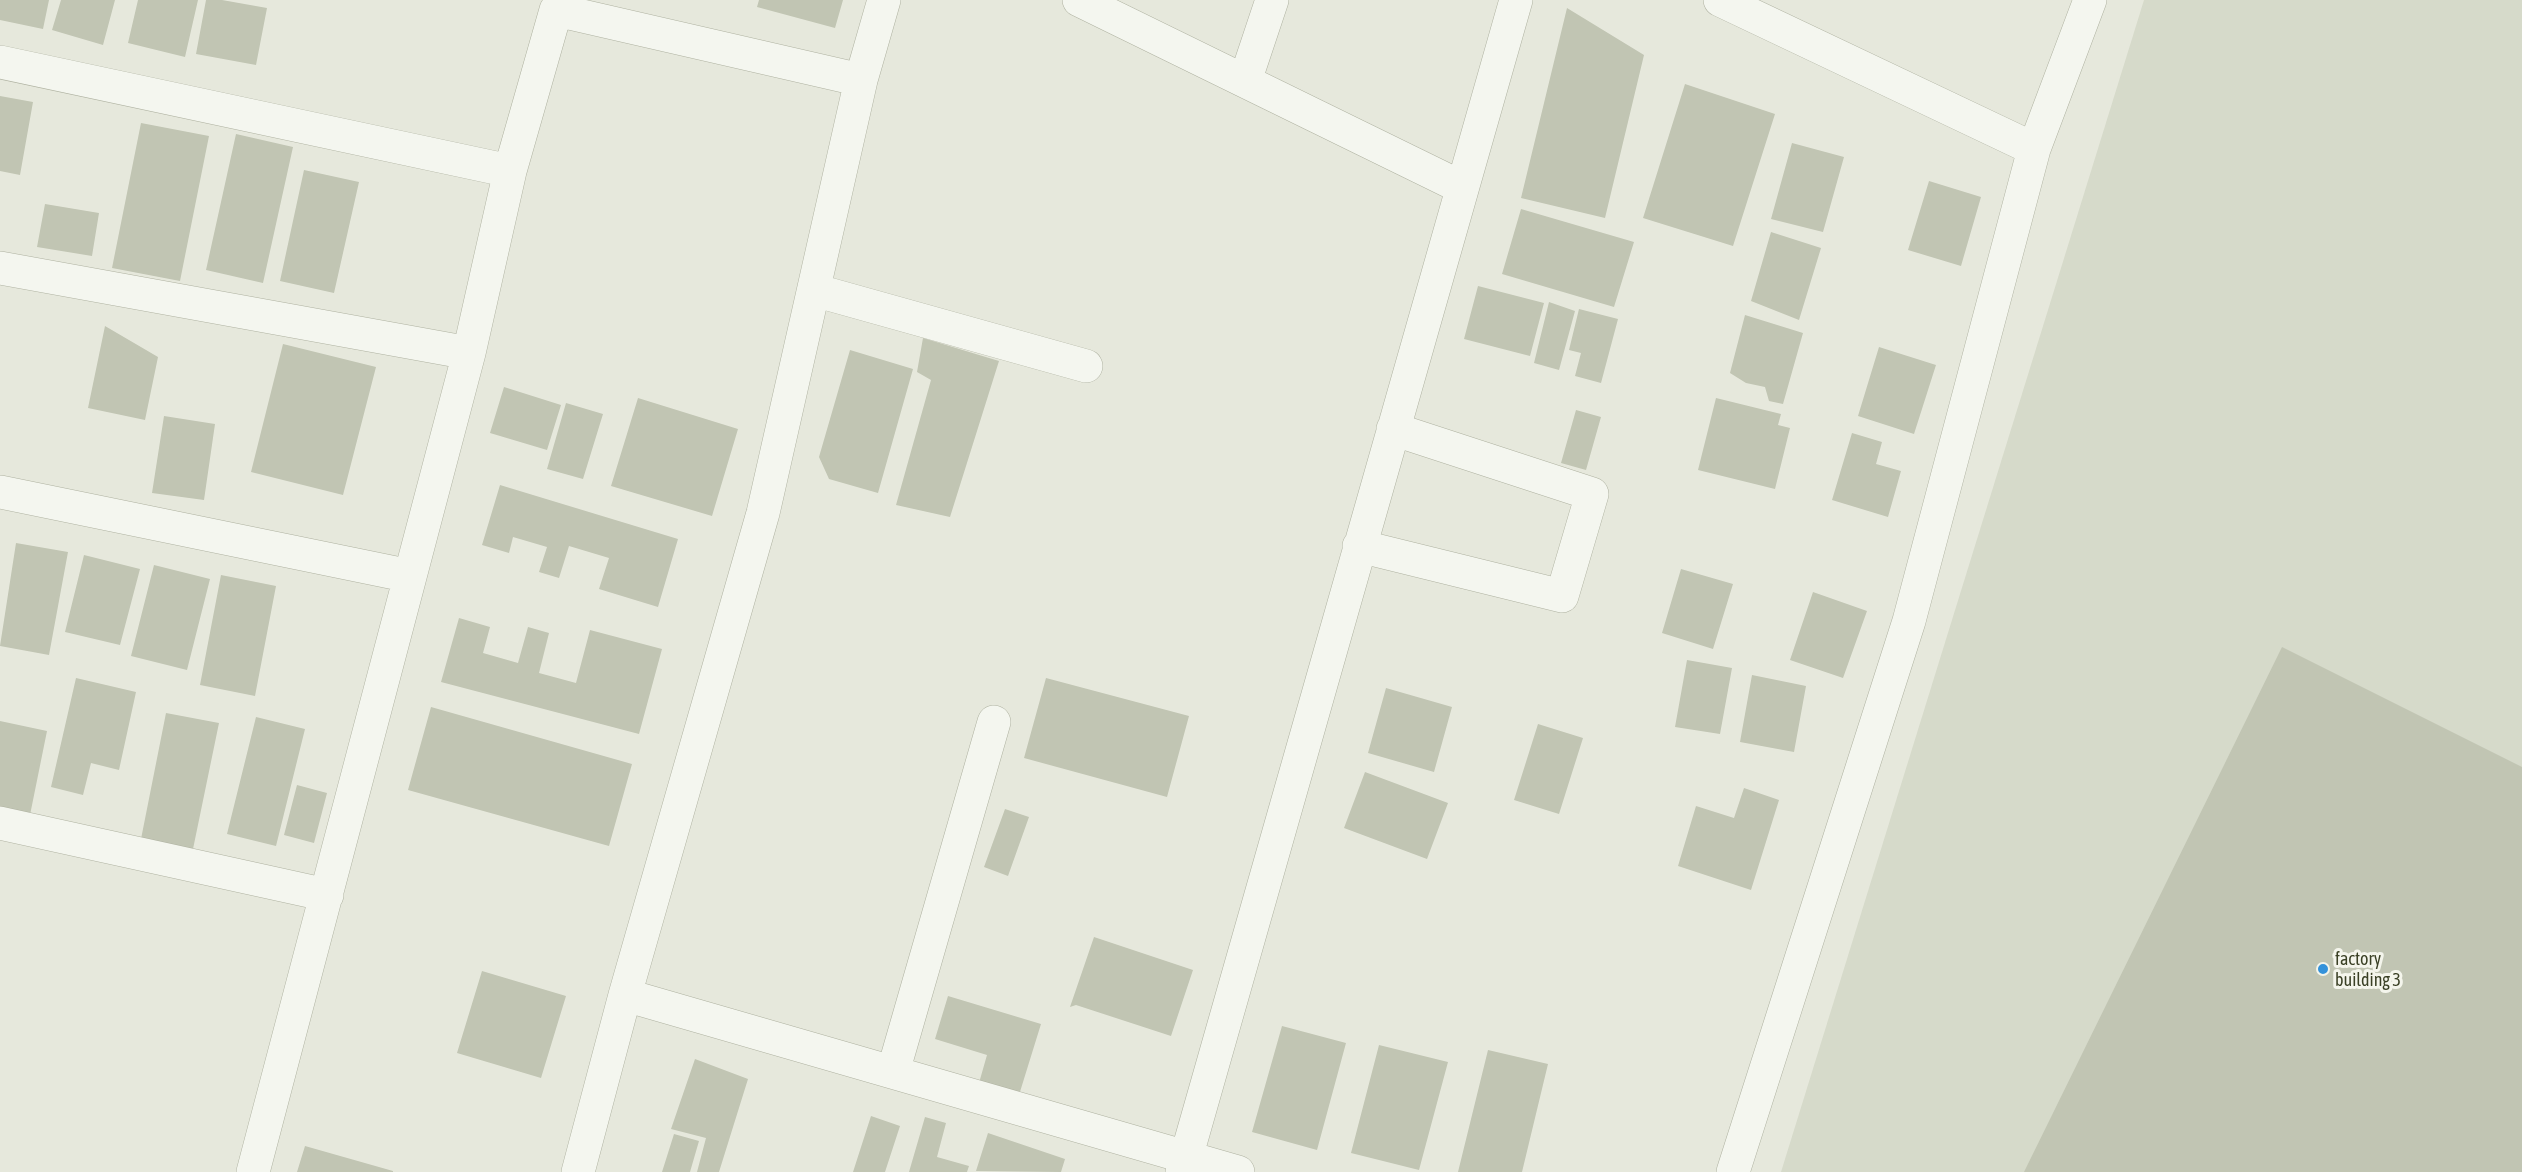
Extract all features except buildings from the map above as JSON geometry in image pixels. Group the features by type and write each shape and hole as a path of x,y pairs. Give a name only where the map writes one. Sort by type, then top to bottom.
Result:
{"street":[{"path":"578,1172 763,513 861,80 884,0"},
{"path":"1079,0 1461,187"},
{"path":"1245,81 1272,0"},
{"path":"1184,1165 1516,0"},
{"path":"1720,0 2034,149"},
{"path":"1733,1172 1909,621 2034,149 2090,0"},
{"path":"253,1172 469,353 510,171 557,5 861,80"},
{"path":"0,62 510,171"},
{"path":"0,268 469,353"},
{"path":"814,290 1086,366"},
{"path":"1359,546 1562,596 1592,494 1392,429"},
{"path":"0,492 410,576"},
{"path":"893,1072 994,722"},
{"path":"0,823 327,895"},
{"path":"626,995 893,1072 1184,1165 1238,1172"}],"shaded area":[{"path":"2144,0 2522,0 2522,1172 1781,1172"}],"place":[{"name":"factory building 3","path":"2323,969"}]}
